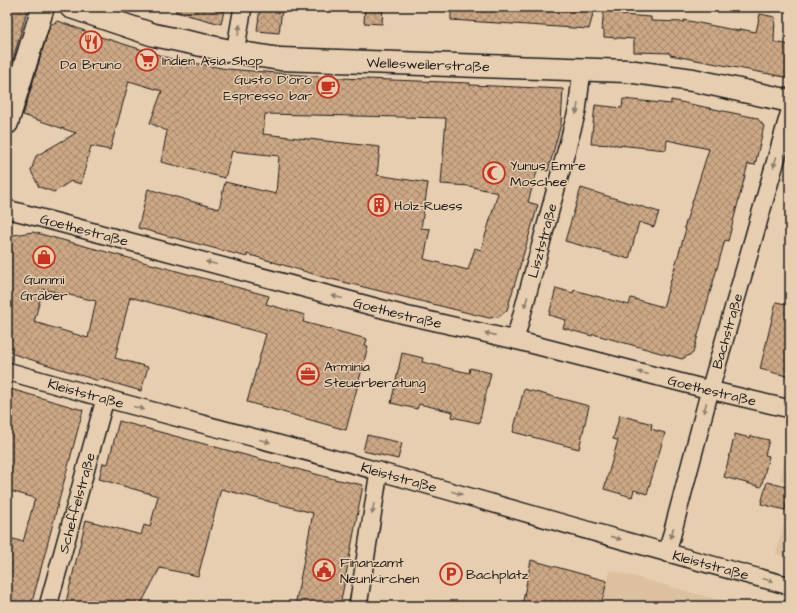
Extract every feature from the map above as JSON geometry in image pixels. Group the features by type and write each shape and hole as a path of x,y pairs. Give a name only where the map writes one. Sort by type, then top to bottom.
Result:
{"street":[{"path":"7,123 43,7"},
{"name":"Wellesweilerstraße","path":"71,7 154,35 235,52 280,59 627,71 686,79 790,101"},
{"path":"235,52 243,7"},
{"name":"Lisztstraße","path":"515,340 578,111 582,70"},
{"name":"Bachstraße","path":"666,553 710,390 790,111"},
{"name":"Goethestraße","path":"7,209 405,315 515,340 710,390 790,408"},
{"name":"Kleiststraße","path":"7,371 105,399 379,471 666,553 790,586"},
{"name":"Scheffelstraße","path":"48,606 105,399"},
{"path":"358,606 379,471"}],"shaded area":[{"path":"790,440 790,483 780,480"},
{"path":"790,500 790,558 776,554"},
{"path":"610,570 693,593 744,606 601,606"}],"building":[{"path":"7,7 28,7 7,81"},
{"path":"176,7 225,7 221,24 176,12"},
{"path":"260,7 282,9 279,33 257,31"},
{"path":"365,7 383,7 382,24 364,23"},
{"path":"451,7 595,7 589,29 451,20"},
{"path":"604,7 621,7 621,15 651,17 651,21 684,22 684,20 739,31 740,29 756,32 760,14 775,17 774,42 790,45 790,78 670,55 670,53 634,52 634,39 604,37 604,30 602,30"},
{"path":"58,21 101,37 172,59 227,69 339,78 470,83 470,85 563,89 561,124 548,171 538,168 528,202 538,205 507,310 499,317 489,318 323,277 247,254 247,257 138,228 148,189 219,209 225,182 276,194 279,156 232,151 225,178 161,162 167,131 150,123 162,91 129,81 110,150 91,146 81,184 71,181 54,192 39,187 31,171 36,156 76,133 23,115 50,25","holes":["265,114 446,118 441,184 469,186 498,193 481,250 475,248 468,270 424,259 430,229 421,228 428,183 377,175 380,147 263,134"]},
{"path":"623,99 671,104 671,100 757,118 764,126 755,165 748,164 728,241 725,240 693,353 682,359 593,334 592,336 563,328 566,320 549,315 556,288 573,293 574,290 629,305 631,298 663,307 686,229 684,228 709,149 667,140 666,150 591,144 595,105 622,108"},
{"path":"581,188 659,212 654,227 639,222 629,259 565,241"},
{"path":"33,232 269,296 266,304 305,315 303,322 367,339 365,346 368,346 346,430 247,402 266,334 130,297 115,358 148,367 141,391 100,379 99,381 7,352 7,236","holes":["43,289 96,301 88,338 34,322"]},
{"path":"776,302 790,305 790,377 760,369"},
{"path":"402,353 423,358 422,362 469,373 470,368 491,373 479,423 452,417 453,412 419,404 417,409 391,403"},
{"path":"7,388 83,410 31,606 7,606 7,537 23,542 35,498 7,490"},
{"path":"524,389 589,406 579,449 513,432"},
{"path":"620,415 652,424 651,429 665,433 647,494 634,490 632,497 604,489 618,440 613,439"},
{"path":"119,421 334,479 363,485 340,606 295,606 313,513 221,489 198,576 160,568 143,600 142,606 65,606 86,520 141,535 144,525 150,527 158,496 99,479 103,463 108,464"},
{"path":"735,434 750,438 751,436 769,440 765,455 769,456 761,487 724,477"},
{"path":"367,435 402,443 398,459 363,451"},
{"path":"767,482 790,488 785,510 761,504"},
{"path":"531,560 607,581 601,606 522,606"}],"place":[{"name":"Da Bruno","path":"91,42"},
{"name":"Indien Asia Shop","path":"147,60"},
{"name":"Gusto D'oro Espresso bar","path":"328,87"},
{"name":"Yunus Emre Moschee","path":"494,173"},
{"name":"Holz-Ruess","path":"379,205"},
{"name":"Gummi Gräber","path":"44,257"},
{"name":"Arminia Steuerberatung","path":"308,374"},
{"name":"Finanzamt Neunkirchen","path":"324,570"},
{"name":"Bachplatz","path":"451,574"}]}
